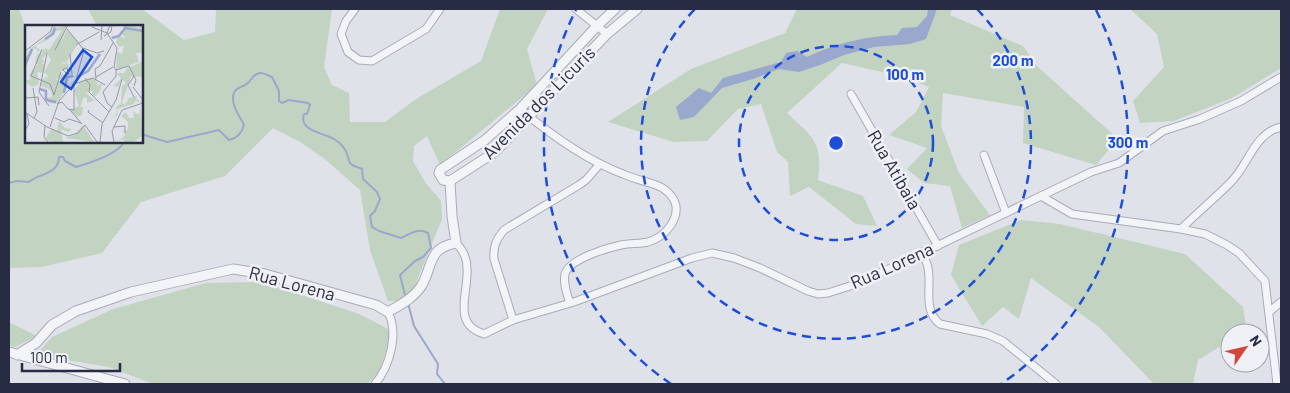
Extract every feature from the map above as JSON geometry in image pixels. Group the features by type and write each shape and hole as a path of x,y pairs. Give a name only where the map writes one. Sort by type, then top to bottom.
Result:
{"street":[{"path":"355,9 346,21 341,34 348,52 359,60 372,61 426,29 440,9"},
{"path":"576,9 607,34"},
{"name":"Avenida dos Licuris","path":"615,9 520,109 485,140 440,170 439,173 443,180 450,181 495,152 607,34 637,9"},
{"name":"Rua Lorena","path":"456,243 464,254 467,270 464,302 466,320 470,327 484,334 513,320 570,303 707,254 718,254 734,258 760,268 797,287 818,294 828,293 850,286 938,246 1091,172 1119,163 1163,131 1200,119 1241,101 1281,77"},
{"name":"Rua Atibaia","path":"851,94 938,246"},
{"path":"520,109 562,140 600,164 659,186 669,192 676,204 676,216 670,227 649,242 619,245 571,264 566,272 564,285 570,303"},
{"path":"1181,228 1232,182 1260,140 1272,129 1281,127"},
{"path":"984,155 1006,213"},
{"path":"513,320 494,259 493,248 497,238 504,230 579,186 600,164"},
{"path":"375,384 384,370 391,346 393,322 388,312 407,301 418,290 422,285 430,261 438,251 446,245 456,243 450,181"},
{"path":"1041,196 1072,214 1181,228 1205,234 1238,253 1265,282 1277,384"},
{"path":"922,252 928,268 930,312 934,320 940,324 987,334 1003,341 1056,384"},
{"name":"Rua Lorena","path":"13,353 36,343 52,325 76,311 131,292 233,270 265,274 376,306 388,312"},
{"path":"1270,312 1281,302"},
{"path":"13,353 125,384"}],"green space":[{"path":"9,9 19,9 25,26 25,142 142,142 142,25 96,25 88,9 142,9 184,40 215,32 216,9 332,9 324,67 332,85 349,93 350,122 385,122 416,99 481,61 500,9 548,9 527,49 537,85 440,165 427,136 414,146 413,161 425,182 441,201 442,219 410,301 388,301 370,250 360,190 326,160 300,142 273,128 225,176 141,202 102,253 42,267 9,268"},
{"path":"797,9 952,9 950,15 1023,46 1038,67 1118,139 1096,165 1023,143 1024,107 943,93 941,126 959,173 990,215 962,228 950,186 924,183 907,169 927,148 889,135 916,112 929,87 900,76 842,63 787,113 804,128 814,141 819,157 818,180 863,196 877,226 856,224 809,187 790,196 788,162 777,152 761,104 738,109 707,141 674,142 608,122 691,69 785,33"},
{"path":"1130,9 1281,9 1281,68 1232,98 1174,121 1140,123 1133,101 1164,67 1157,34"},
{"path":"1021,220 1060,224 1185,254 1243,307 1245,323 1220,323 1220,347 1198,360 1193,384 1154,384 1099,327 1031,278 1019,319 1003,307 982,326 951,275 959,245"},
{"path":"262,282 359,314 392,331 380,371 367,384 153,384 109,367 36,355 52,337 113,309 206,283"},
{"path":"9,322 37,336 15,347 9,346"}],"water":[{"path":"928,9 937,9 926,39 910,44 874,47 844,55 799,72 779,69 722,88 694,117 680,120 676,107 699,88 711,93 723,78 781,62 786,53 797,51 807,57 851,41 897,35 902,28 917,27 927,16"}],"waterway":[{"path":"142,134 167,142 219,130 229,140 235,138 241,133 244,125 234,106 234,92 259,73 272,77 279,91 279,101 282,103 289,100 308,103 310,105 307,114 304,114 303,120 308,128 339,142 346,151 350,163 362,169 363,179 377,192 380,199 375,211 370,216 372,227 401,238 417,231 428,233 431,248 423,257 415,261 400,275 405,295"},
{"path":"9,183 17,181 29,182 56,167 59,157 63,157 65,161 76,167 89,163 110,154 124,142"},
{"path":"408,303 414,326 438,364 437,374 445,384"}]}
